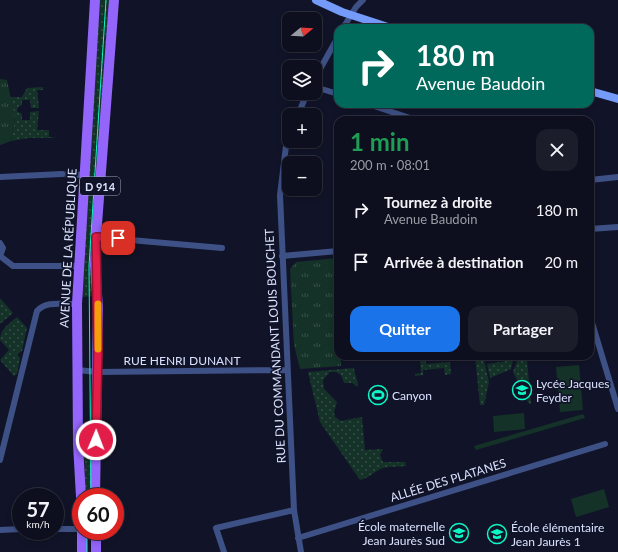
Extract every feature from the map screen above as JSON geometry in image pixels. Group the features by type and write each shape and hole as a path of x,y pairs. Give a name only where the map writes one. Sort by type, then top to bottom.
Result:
{"main road":[{"name":"AVENUE DE LA RÉPUBLIQUE","path":"81,488 76,304 81,175 95,0"},
{"name":"D 914","path":"96,488 98,372 96,237 114,0"},
{"path":"81,540 82,552"},
{"path":"96,540 96,552"}],"street":[{"path":"316,0 351,15 379,24"},
{"path":"345,24 363,0"},
{"path":"322,66 334,44"},
{"path":"322,88 334,93"},
{"path":"594,92 618,99"},
{"path":"380,108 404,116"},
{"name":"RUE DU COMMANDANT LOUIS BOUCHET","path":"286,148 280,195 282,256 294,510 301,552"},
{"path":"0,178 62,174"},
{"path":"594,180 618,178"},
{"path":"594,229 618,227"},
{"path":"96,237 222,248"},
{"path":"0,243 3,248 0,256 13,266 78,266"},
{"path":"282,256 334,251"},
{"path":"0,460 37,311 41,306 48,304 76,304"},
{"path":"594,329 618,408"},
{"name":"RUE HENRI DUNANT","path":"77,370 98,372 287,370"},
{"name":"ALLÉE DES PLATANES","path":"298,538 605,444"},
{"path":"224,552 216,528 294,510"},
{"path":"0,530 12,529"}],"green space":[{"path":"99,0 111,0 94,296 81,297"},
{"path":"0,79 7,80 15,118 11,141 0,145"},
{"path":"43,87 43,90 37,90 39,108 31,108 30,100 22,100 22,105 18,107 17,111 22,114 22,120 30,120 30,112 39,111 37,130 49,130 49,137 57,138 28,138 11,141 15,118 10,97 22,97 27,88"},
{"path":"334,258 334,360 341,360 341,366 300,369 294,345 290,269 296,262"},
{"path":"0,298 13,313 0,324"},
{"path":"17,317 27,328 22,351 17,354 20,358 17,374 14,376 0,360 9,350 0,340 0,336 8,324"},
{"path":"420,360 426,360 426,364 450,362 451,374 445,375 444,368 423,370 423,375 415,376 415,374 421,373"},
{"path":"475,360 484,360 489,382 484,405 480,405"},
{"path":"513,360 511,369 490,378 487,364"},
{"path":"527,360 531,404 529,404 513,372 517,361"},
{"path":"579,365 583,410 560,412 556,367"},
{"path":"354,368 358,387 352,383 344,383 341,375 336,372 330,372 323,380 324,389 337,402 334,412 335,417 341,421 362,417 365,450 383,449 380,455 383,462 405,462 406,466 383,468 360,480 320,422 308,372"},
{"path":"524,413 525,429 494,432 493,416"},
{"path":"583,414 585,418 476,450 474,446"},
{"path":"81,437 91,437 92,488 85,488 85,464"},
{"path":"604,489 609,507 576,517 571,499"}],"tunnel":[{"path":"62,174 77,175"}],"tram line":[{"path":"91,488 89,266 106,0"},
{"path":"87,540 87,552"}],"slow traffic":[{"path":"98,304 98,349"}],"place":[{"name":"Lycée Jacques Feyder","path":"522,390"},
{"name":"Canyon","path":"378,395"},
{"name":"École maternelle Jean Jaurès Sud","path":"459,533"},
{"name":"École élémentaire Jean Jaurès 1","path":"497,534"}],"route":[{"path":"96,440 96,385 98,372 98,308 95,265 96,237 118,238"}]}
